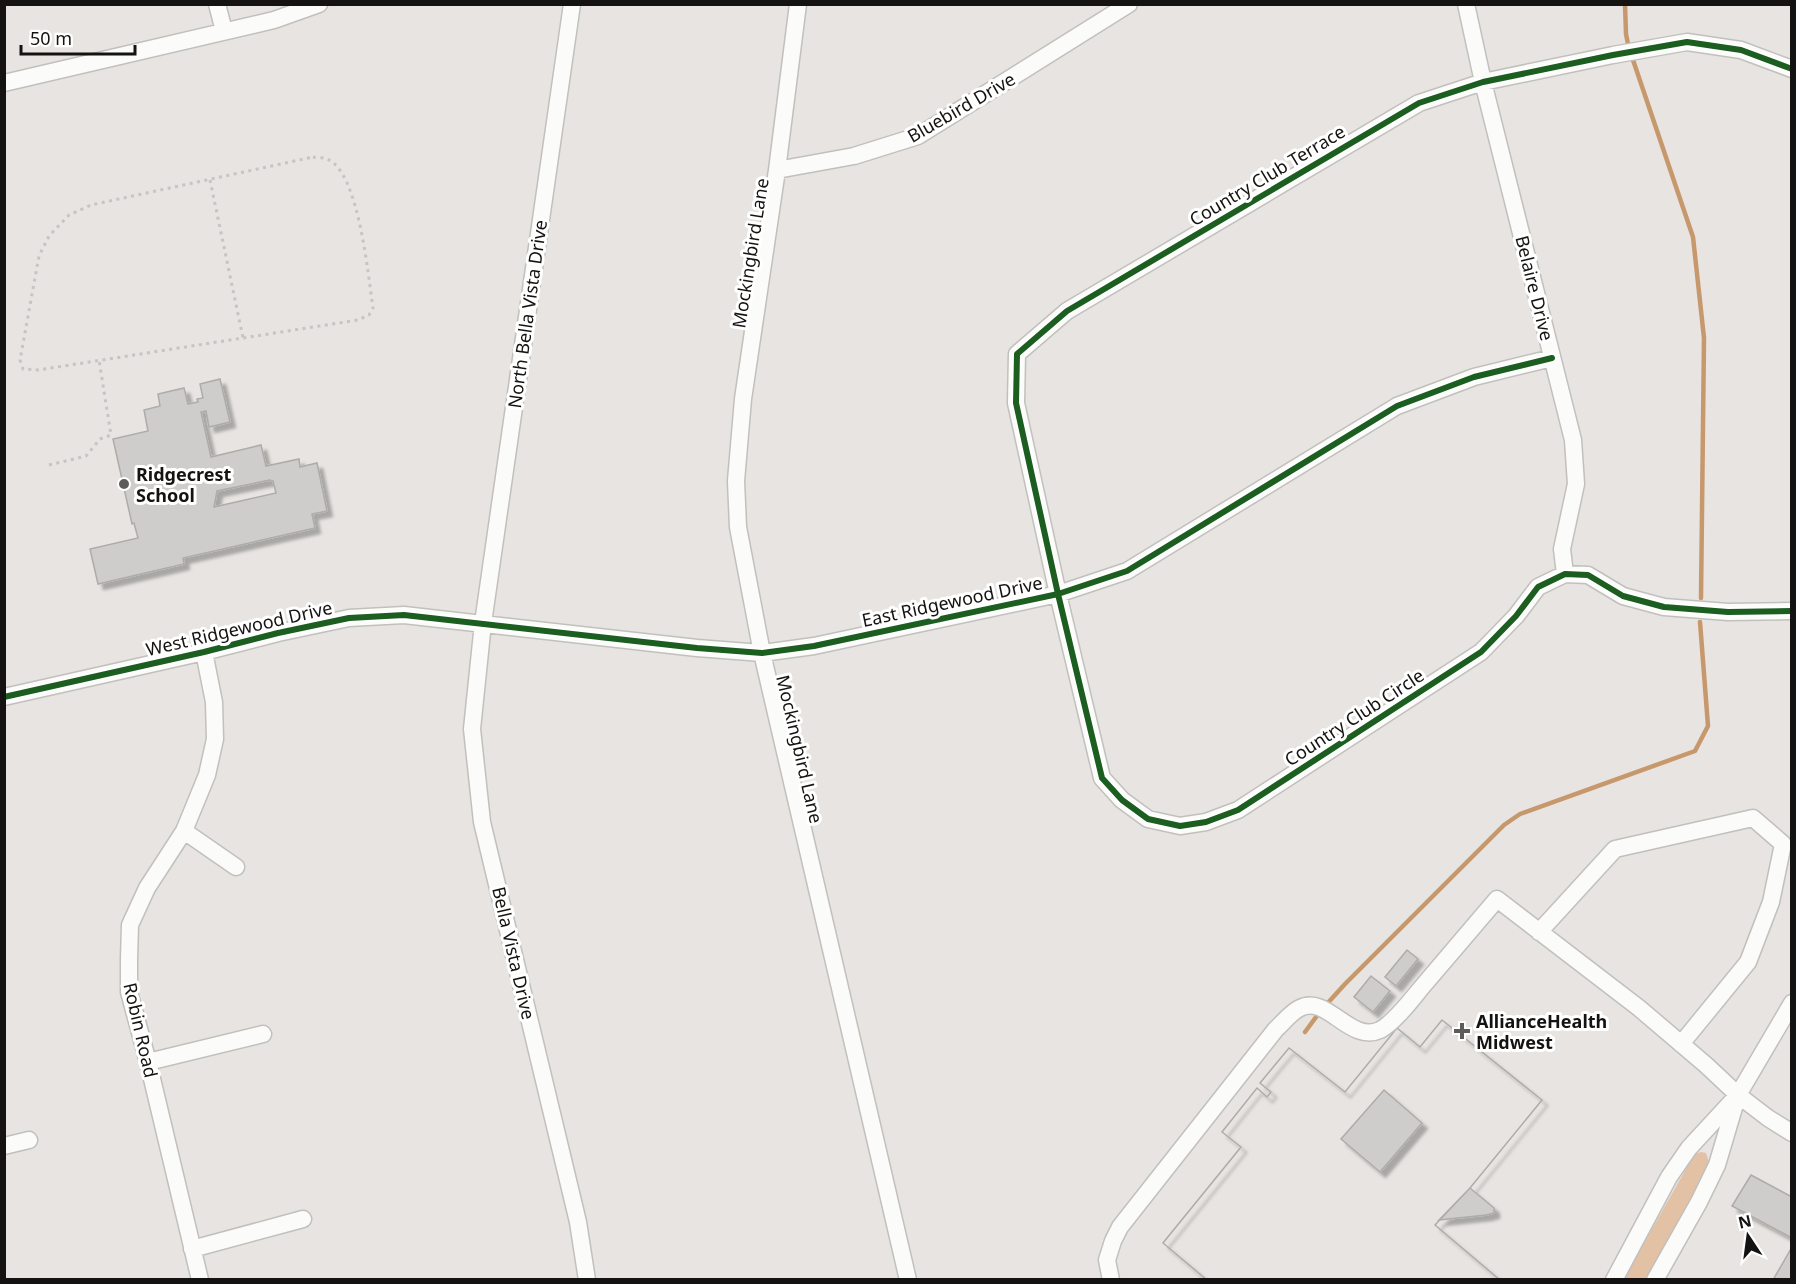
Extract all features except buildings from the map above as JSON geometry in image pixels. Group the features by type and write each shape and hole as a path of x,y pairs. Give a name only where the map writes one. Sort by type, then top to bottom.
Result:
{"street":[{"path":"217,4 224,31"},
{"path":"4,83 274,20 319,4"},
{"name":"North Bella Vista Drive","path":"483,623 572,4"},
{"name":"Mockingbird Lane","path":"798,4 777,170 743,399 736,481 738,527 762,653 908,1280"},
{"name":"Bluebird Drive","path":"777,170 854,156 918,136 1129,4"},
{"name":"Belaire Drive","path":"1466,4 1483,82 1573,440 1576,484 1562,549 1564,574"},
{"name":"Country Club Terrace","path":"1058,594 1016,404 1017,354 1067,311 1419,103 1483,82 1687,42 1741,50 1791,69"},
{"name":"East Ridgewood Drive","path":"483,623 697,648 762,653 814,646 1058,594 1127,571 1397,406 1474,377 1552,358"},
{"path":"1564,574 1588,575 1623,596 1664,607 1728,612 1791,610"},
{"name":"Country Club Circle","path":"1058,594 1102,778 1122,800 1148,819 1180,826 1206,822 1239,810 1481,652 1516,616 1538,587 1564,574"},
{"name":"West Ridgewood Drive","path":"4,697 349,618 404,615 483,623"},
{"name":"Bella Vista Drive","path":"483,623 472,729 482,822 578,1222 587,1280"},
{"name":"Robin Road","path":"200,1280 129,992 130,925 147,888 184,831 207,775 215,739 214,702 204,652"},
{"path":"1539,933 1615,849 1753,818 1784,844 1771,902 1748,962 1681,1044"},
{"path":"184,831 236,867"},
{"path":"1111,1280 1107,1260 1120,1227 1276,1029 1300,1008 1319,1006 1355,1029 1368,1033 1381,1030 1400,1013 1497,899 1639,1008 1738,1095 1791,1133"},
{"path":"1614,1280 1669,1177 1689,1148 1738,1095 1791,1003"},
{"path":"148,1062 263,1034"},
{"path":"1656,1280 1717,1165 1738,1095"},
{"path":"4,1146 29,1140"},
{"path":"192,1250 303,1219"}],"path":[{"path":"313,157 328,159 340,170 353,193 373,308 369,315 358,320 38,370 23,369 20,360 39,256 49,236 69,215 91,205 210,180 313,157"},
{"path":"210,180 243,338"},
{"path":"49,465 86,456 100,439 111,435 99,360"}],"shaded area":[{"path":"1706,1153 1709,1162 1682,1216 1645,1279 1623,1280 1690,1162 1695,1154"}],"waterway":[{"path":"1625,4 1629,49"},
{"path":"1632,57 1693,237 1704,338 1701,598"},
{"path":"1325,1006 1504,825 1520,814 1695,751 1708,726 1700,622"},
{"path":"1305,1032 1319,1013"}],"cycle path":[{"path":"1792,69 1741,50 1687,42 1483,82 1419,103 1067,311 1017,354 1016,403 1102,778 1122,800 1148,819 1180,826 1206,822 1238,810 1481,652 1516,616 1538,587 1565,574 1588,575 1623,596 1664,607 1728,612 1792,611"},
{"path":"4,697 349,618 404,615 697,648 762,653 814,646 1058,594 1127,571 1397,406 1474,377 1552,358"}],"place":[{"name":"Ridgecrest School","path":"124,484"},
{"name":"AllianceHealth Midwest","path":"1462,1031"}]}
